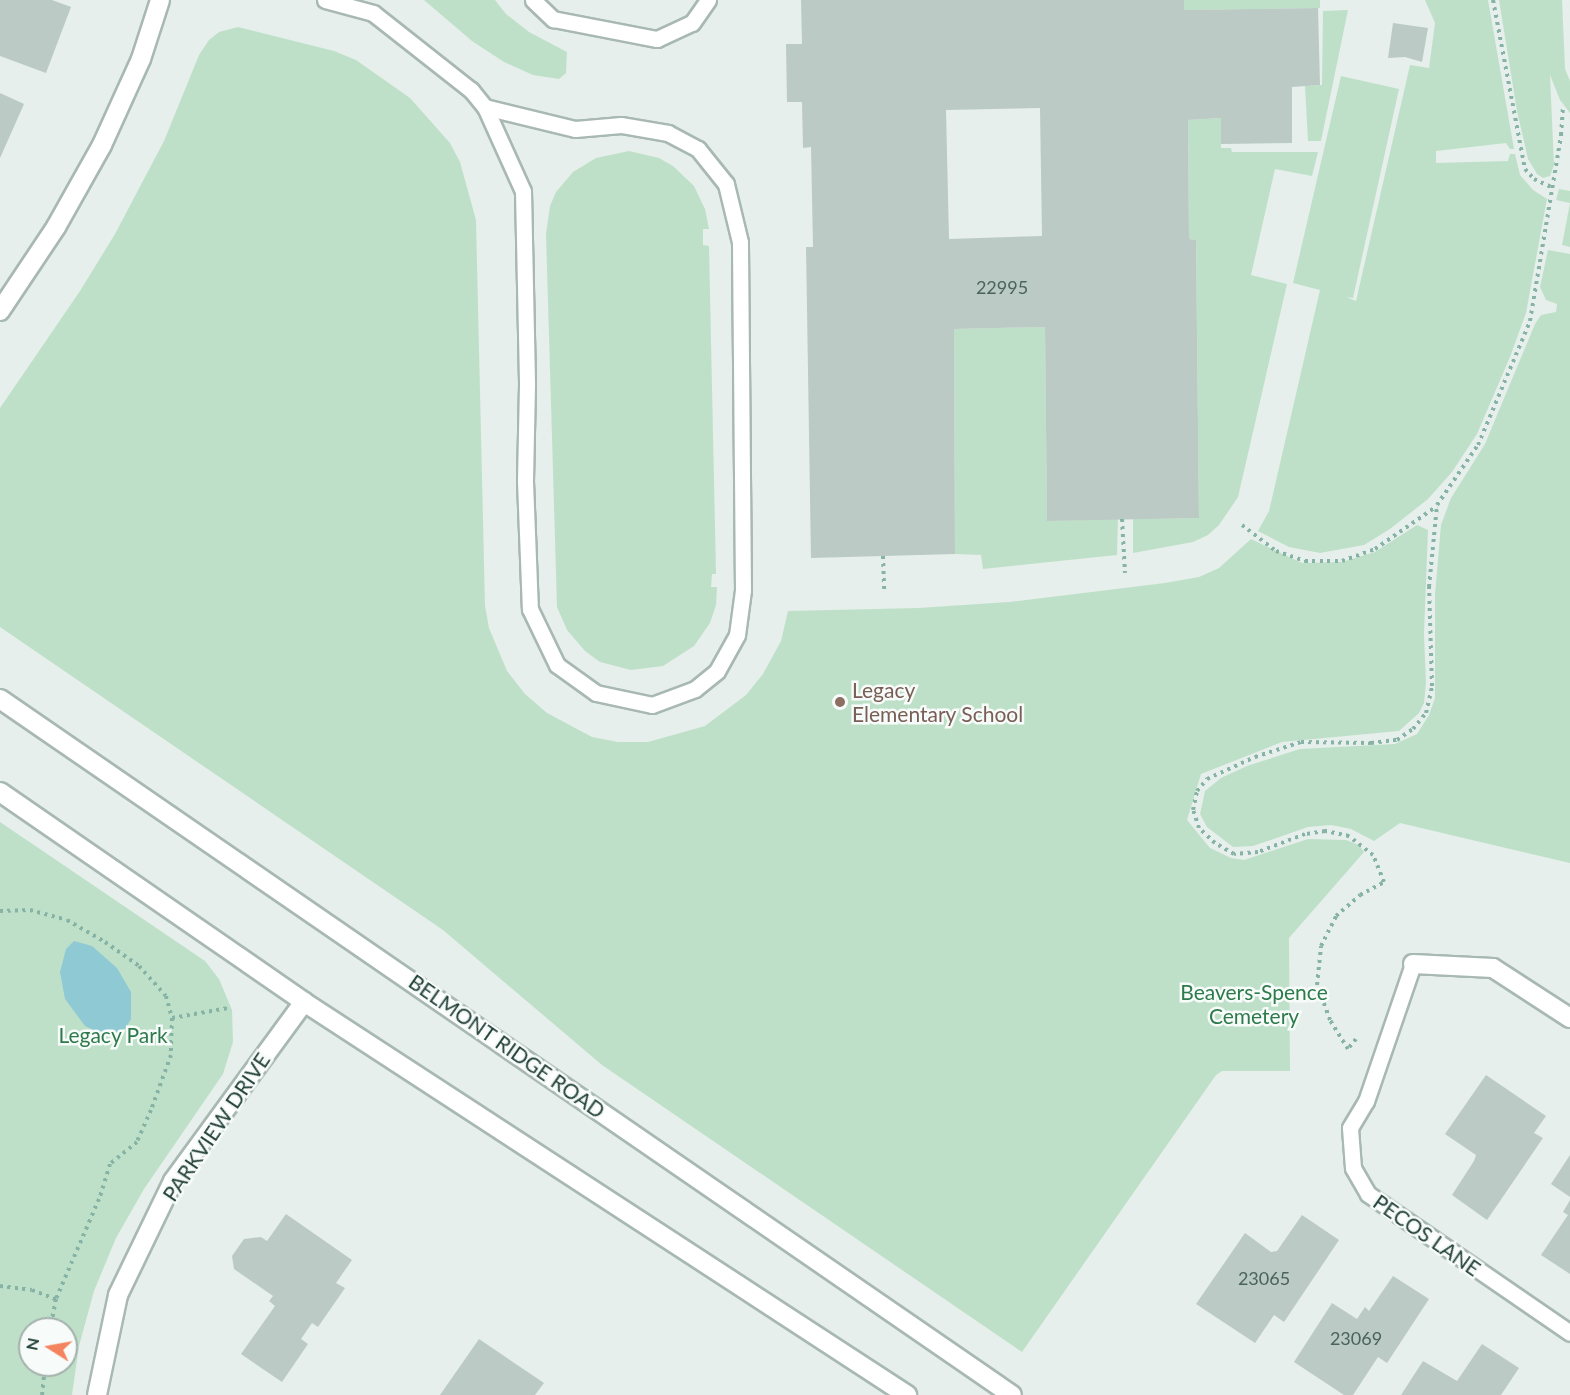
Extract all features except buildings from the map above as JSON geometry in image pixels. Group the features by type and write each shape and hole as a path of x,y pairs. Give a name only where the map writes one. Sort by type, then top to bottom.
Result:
{"main road":[{"path":"0,311 56,227 102,145 141,58 160,0"},
{"name":"BELMONT RIDGE ROAD","path":"0,699 1012,1395"},
{"path":"0,792 304,1002 907,1395"},
{"path":"1413,964 1493,968 1570,1018"},
{"name":"PARKVIEW DRIVE","path":"98,1395 118,1295 173,1181 304,1002"}],"lane":[{"path":"325,0 373,13 471,90 485,107 523,191 527,385 525,481 530,609 557,665 596,693 652,705 695,688 717,671 737,635 743,590 740,242 726,184 698,149 668,133 621,125 575,129 485,107"},
{"path":"533,0 552,19 657,39 692,23 708,0"},
{"name":"PECOS LANE","path":"1413,964 1366,1101 1350,1128 1353,1168 1368,1194 1570,1333"}],"path":[{"path":"1493,0 1525,169 1534,179 1553,188"},
{"path":"1242,525 1276,551 1305,561 1342,561 1376,549 1437,505 1478,446 1530,321 1553,188 1563,106"},
{"path":"1363,1030 1348,1049 1330,1020 1317,985 1321,946 1336,916 1360,895 1384,882 1373,855 1349,836 1325,831 1305,834 1258,852 1234,854 1215,843 1199,828 1193,810 1197,791 1207,779 1255,757 1301,742 1371,743 1397,740 1413,729 1426,713 1432,686 1429,587 1437,505"},
{"path":"1122,519 1125,573"},
{"path":"883,556 884,591"},
{"path":"0,911 30,910 67,920 105,942 139,966 166,996 172,1018 171,1055 151,1110 137,1142 110,1164 99,1199 56,1299 52,1317"},
{"path":"172,1018 228,1008"},
{"path":"0,1286 32,1290 56,1299"},
{"path":"42,1395 44,1377"}],"green space":[{"path":"424,0 495,0 506,14 529,32 567,52 566,73 559,79 533,75 504,62 472,41"},
{"path":"1184,0 1320,0 1320,8 1184,10"},
{"path":"1425,0 1488,0 1514,149 1510,149 1506,143 1436,151 1436,163 1508,161 1510,154 1515,154 1520,175 1533,190 1547,199 1526,313 1477,434 1452,472 1428,499 1390,529 1364,545 1320,553 1289,547 1258,531 1269,511 1320,290 1293,283 1341,76 1399,89 1353,298 1346,297 1356,301 1410,65 1429,68 1435,23"},
{"path":"1499,0 1562,0 1565,69 1570,81 1570,113 1560,100 1550,75 1554,165 1550,176 1543,178 1537,174 1528,159 1517,111"},
{"path":"1348,10 1321,141 1308,141 1305,86 1322,85 1323,11"},
{"name":"Beavers-Spence Cemetery","path":"238,27 334,51 356,60 410,98 450,143 460,162 476,220 485,606 489,628 507,671 525,694 547,713 592,737 618,742 648,742 705,726 746,695 763,674 781,641 788,611 918,608 1009,602 1165,583 1199,577 1219,568 1251,539 1302,563 1342,562 1375,552 1417,525 1428,530 1424,634 1426,683 1424,703 1419,713 1399,731 1282,742 1201,774 1187,820 1210,848 1231,858 1244,860 1308,839 1346,840 1359,845 1364,852 1289,938 1290,1071 1222,1071 1216,1075 1022,1352 602,1065 443,930 0,627 0,408 80,291 115,234 164,141 199,55 209,40 219,32"},
{"path":"1221,118 1221,148 1231,148 1232,152 1318,152 1312,176 1275,169 1251,275 1287,284 1238,497 1219,525 1208,535 1193,542 1133,553 1133,519 1199,518 1196,240 1189,239 1188,120"},
{"path":"629,151 659,158 673,166 694,186 705,209 709,229 703,229 703,245 709,246 716,574 712,574 711,587 717,587 716,605 710,623 694,646 663,666 631,670 600,662 585,651 567,630 557,607 546,234 550,206 556,192 573,172 596,158"},
{"path":"1559,189 1570,191 1570,203 1556,200"},
{"path":"1570,203 1570,247 1562,245"},
{"path":"1548,250 1570,254 1570,863 1400,823 1374,841 1351,829 1331,825 1308,827 1253,846 1233,847 1207,827 1200,814 1205,791 1221,778 1247,766 1300,749 1395,744 1417,734 1429,715 1435,698 1435,594 1441,525 1451,498 1485,444 1535,324 1541,315 1556,312 1557,304 1546,300 1540,287"},
{"path":"1045,327 1047,521 1118,519 1117,555 983,569 981,555 955,554 954,329"},
{"name":"Legacy Park","path":"0,822 205,961 219,979 232,1010 233,1042 223,1074 144,1189 116,1238 94,1291 78,1353 78,1317 18,1317 18,1377 75,1377 72,1395 0,1395"}],"water":[{"path":"74,941 92,946 117,968 131,992 131,1019 123,1032 101,1034 85,1026 65,999 60,972 66,949"}],"place":[{"name":"Legacy Elementary School","path":"840,702"}]}
